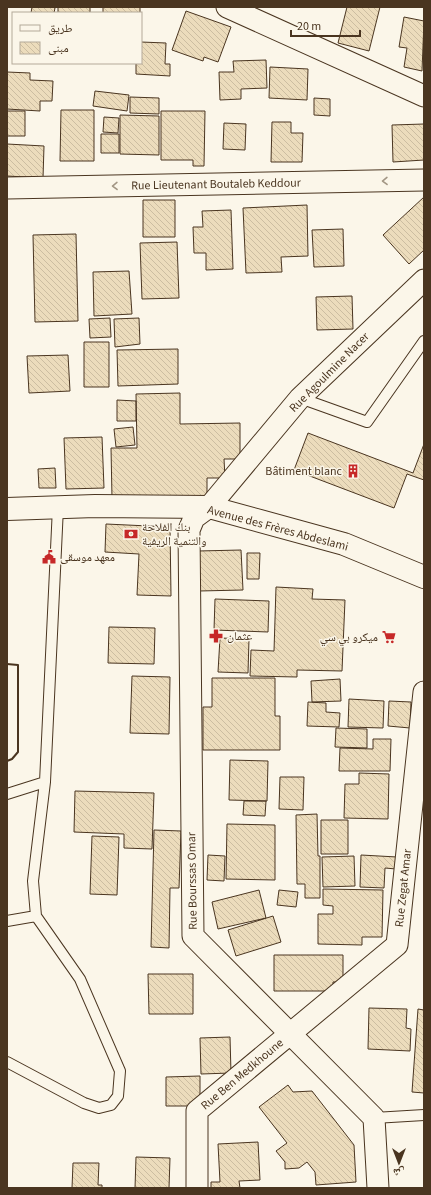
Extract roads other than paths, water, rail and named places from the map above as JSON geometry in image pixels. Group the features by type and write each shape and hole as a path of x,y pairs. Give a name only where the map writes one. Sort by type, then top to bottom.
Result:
{"main road":[{"name":"Avenue des Frères Abdeslami","path":"7,509 58,507 209,507 344,544 424,578"}],"street":[{"path":"227,7 424,96"},
{"name":"Rue Lieutenant Boutaleb Keddour","path":"7,188 424,180"},
{"name":"Rue Agoulmine Nacer","path":"209,507 300,398 424,280"},
{"name":"Rue Bourssas Omar","path":"209,507 194,518 189,530 192,936 374,1118"},
{"name":"Rue Zegat Amar","path":"289,1033 397,945 424,692"},
{"name":"Rue Ben Medkhoune","path":"197,1188 197,1111 289,1033"},
{"path":"374,1118 378,1188"}],"lane":[{"path":"300,398 367,422 424,341"},
{"path":"7,1062 84,1104 99,1108 111,1105 118,1096 120,1072 80,979 36,916 33,881 45,782 58,507"},
{"path":"7,794 45,782"},
{"path":"7,921 36,916"},
{"path":"374,1118 424,1115"}],"place":[{"name":"Bâtiment blanc","path":"353,471"},
{"name":"بنك الفلاحة والتنمية الريفية","path":"131,534"},
{"name":"معهد موسقى","path":"49,557"},
{"name":"عثمان","path":"216,636"},
{"name":"ميكرو بي سي","path":"389,637"}]}
